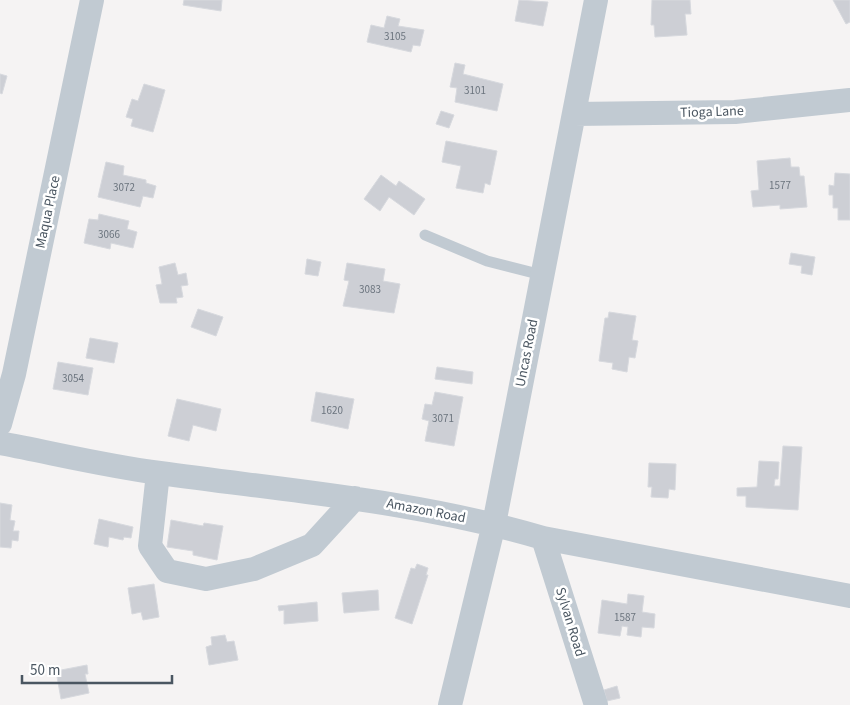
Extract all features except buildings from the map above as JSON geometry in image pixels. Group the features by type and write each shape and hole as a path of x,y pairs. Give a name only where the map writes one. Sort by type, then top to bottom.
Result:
{"street":[{"name":"Maqua Place","path":"0,424 14,374 92,0"},
{"name":"Uncas Road","path":"450,705 494,524 596,0"},
{"name":"Tioga Lane","path":"574,114 735,112 850,100"},
{"name":"Amazon Road","path":"0,443 158,473 355,498 494,524 544,538 850,596"},
{"path":"158,473 150,546 166,571 206,579 254,569 312,546 355,498"},
{"name":"Sylvan Road","path":"544,538 596,705"}],"lane":[{"path":"425,235 487,261 542,275"}]}
